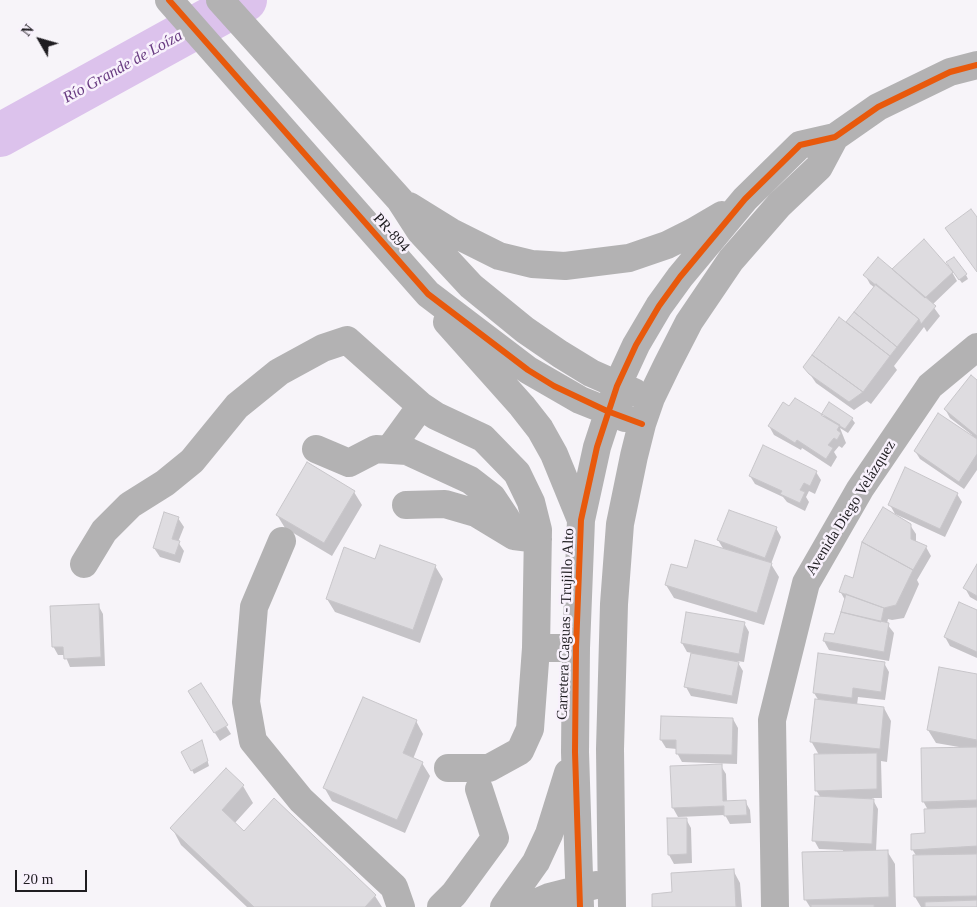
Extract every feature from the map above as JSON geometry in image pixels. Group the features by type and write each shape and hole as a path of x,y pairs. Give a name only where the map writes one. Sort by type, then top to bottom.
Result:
{"street":[{"name":"PR-894","path":"169,0 428,294 528,370 554,386 607,411 642,424"},
{"name":"PR-894","path":"220,0 400,200 420,231 472,286 525,330 560,354 616,386 651,398"},
{"name":"Carretera Caguas - Trujillo Alto","path":"580,898 575,752 576,648 581,520 597,446 616,386 636,345 659,306 700,251 745,199 800,146 836,137 878,107 950,72 977,65"},
{"name":"Carretera Caguas - Trujillo Alto","path":"526,907 549,897 580,898 611,895 610,749 614,604 620,524 642,424 651,398 690,322 731,260 779,205 819,168 836,137"},
{"path":"400,200 451,232 499,256 532,264 565,266 629,258 667,245 716,219 745,199"},
{"path":"428,294 450,328 522,406 540,429 554,454 581,520"},
{"path":"84,564 110,525 130,505 165,483 192,461 237,406 279,372 323,348 347,340 421,406 436,416 483,438 517,473 531,502 538,530 526,538"},
{"name":"Avenida Diego Velázquez","path":"775,907 772,720 806,583 860,489 930,386 977,348"},
{"path":"389,450 421,406"},
{"path":"316,449 349,463 376,449 407,451 470,480 492,497 506,518 526,538 536,648 530,729 520,751 489,768 448,768"},
{"path":"406,505 445,504 476,513 526,538"},
{"path":"282,541 254,607 246,702 253,741 301,800 394,887 400,907"},
{"path":"536,648 576,648"},
{"path":"504,907 536,862 549,834 575,752"},
{"path":"441,907 454,894 495,838 479,789"}],"building":[{"path":"971,209 977,217 977,272 945,228"},
{"path":"924,239 953,272 925,298 892,269"},
{"path":"878,257 936,306 921,324 919,319 863,275"},
{"path":"954,257 967,274 959,280 946,262"},
{"path":"876,284 919,319 897,347 854,312"},
{"path":"854,312 897,347 890,356 846,322"},
{"path":"839,317 890,356 863,392 812,355"},
{"path":"812,355 863,392 849,402 809,374 803,367"},
{"path":"971,375 977,380 977,436 944,409"},
{"path":"795,398 840,425 837,430 841,433 837,440 834,438 828,445 833,448 826,459 797,440 795,443 768,426 783,402 789,406"},
{"path":"829,402 853,418 845,429 821,415"},
{"path":"938,413 977,439 977,454 959,482 914,451"},
{"path":"763,445 817,471 810,486 804,483 800,490 805,492 800,503 780,494 782,491 749,476"},
{"path":"307,462 355,491 324,543 276,515"},
{"path":"905,467 958,493 940,529 888,505"},
{"path":"883,507 911,524 911,539 927,546 913,570 862,542"},
{"path":"729,510 777,527 765,558 717,540"},
{"path":"164,512 179,517 172,539 180,541 175,555 153,548"},
{"path":"695,540 772,563 757,613 665,585 671,564 687,568"},
{"path":"862,542 913,570 896,605 884,608 839,592 845,575 853,578"},
{"path":"380,545 436,565 413,630 326,599 344,547 375,559"},
{"path":"977,564 977,596 963,588"},
{"path":"846,594 884,608 881,622 841,612"},
{"path":"959,602 977,610 977,652 944,637"},
{"path":"99,604 101,657 64,659 63,647 52,647 50,606"},
{"path":"686,612 745,622 739,654 681,643"},
{"path":"841,612 889,623 884,652 823,641 825,633 834,634"},
{"path":"691,653 739,662 732,696 684,687"},
{"path":"818,653 885,662 881,692 853,688 852,698 813,693"},
{"path":"939,667 977,674 977,740 927,730"},
{"path":"201,683 228,725 214,733 188,691"},
{"path":"363,697 417,720 403,753 423,762 397,820 323,788"},
{"path":"815,699 884,707 880,749 810,742"},
{"path":"661,716 733,718 732,755 676,754 676,740 660,740"},
{"path":"202,740 208,761 191,771 181,752"},
{"path":"977,747 977,800 922,802 921,748"},
{"path":"877,753 877,789 815,791 814,754"},
{"path":"722,764 723,801 746,800 747,815 724,816 724,806 672,808 670,766"},
{"path":"226,768 244,785 222,810 244,831 274,798 376,895 365,907 254,907 170,828"},
{"path":"815,796 874,799 872,844 812,841"},
{"path":"977,807 977,846 911,850 911,834 925,833 924,809"},
{"path":"667,818 687,818 687,854 668,855"},
{"path":"888,850 889,897 804,900 802,852"},
{"path":"977,854 977,896 914,897 913,855"},
{"path":"734,869 736,907 652,907 652,894 672,892 671,873"},
{"path":"977,900 977,907 925,907 925,902"},
{"path":"811,905 874,905 874,907 811,907"}],"waterway":[{"name":"Río Grande de Loíza","path":"0,135 245,0"}],"cycle path":[{"path":"169,0 428,294 528,370 554,386 607,411 642,424"},
{"path":"580,907 575,752 576,648 581,520 597,447 617,386 636,345 659,306 680,277 745,199 800,145 835,137 878,107 950,72 977,65"}]}
